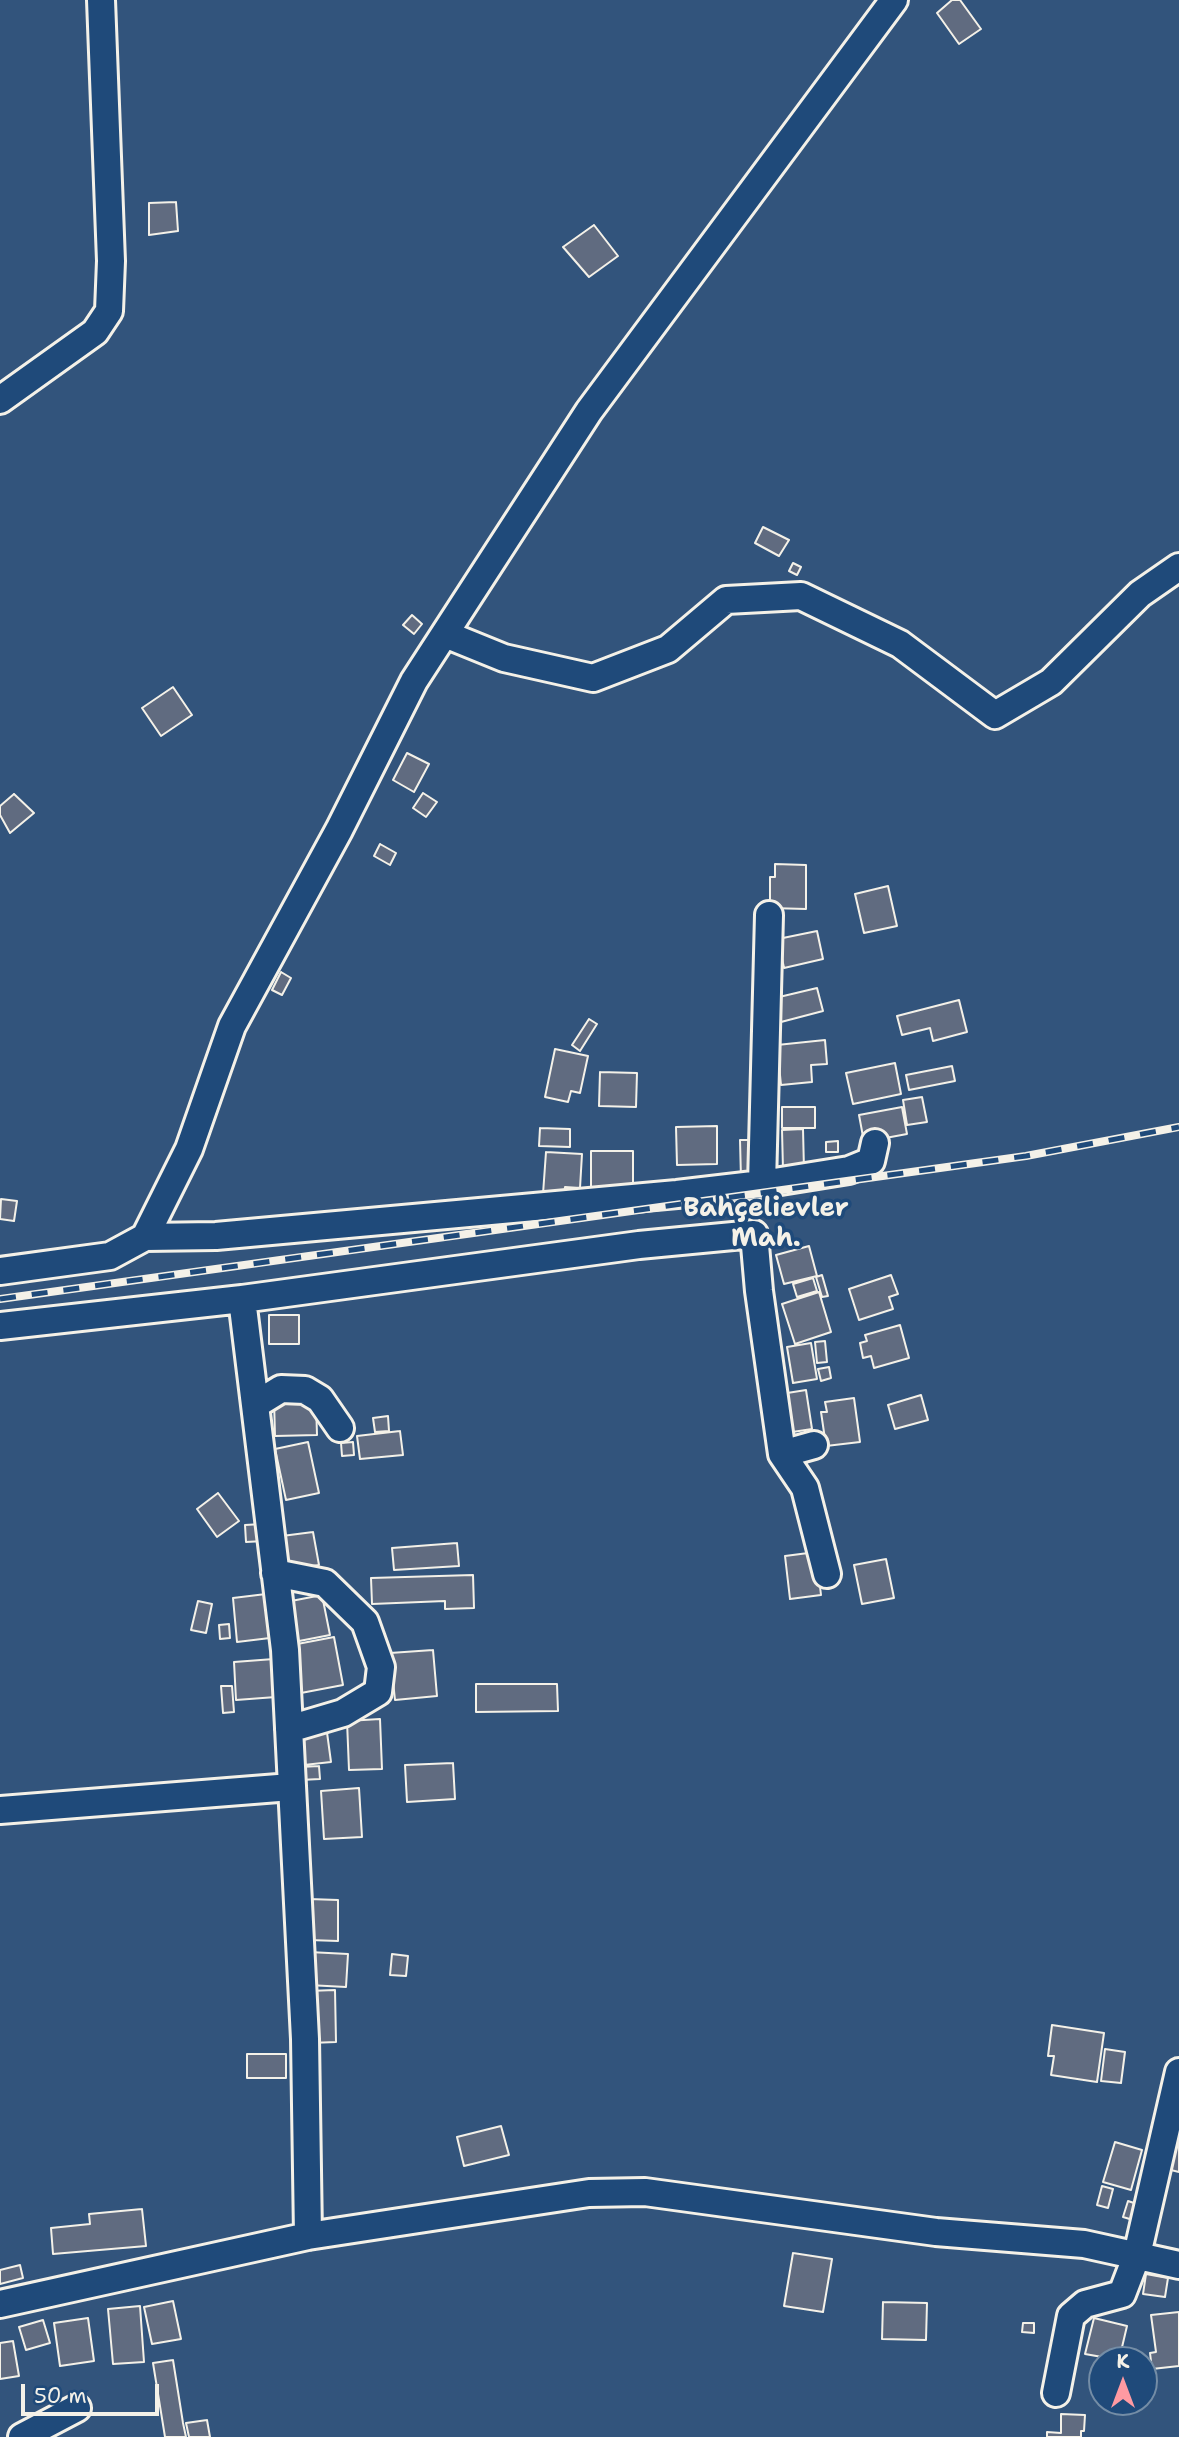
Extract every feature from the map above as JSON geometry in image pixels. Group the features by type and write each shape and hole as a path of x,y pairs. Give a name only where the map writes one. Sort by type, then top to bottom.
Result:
{"street":[{"path":"0,400 95,332 109,311 111,261 101,0"},
{"path":"145,1237 189,1149 232,1026 339,830 414,681 589,411 894,0"},
{"path":"445,634 503,659 593,678 668,649 726,600 801,596 900,644 995,715 1051,682 1140,594 1179,567"},
{"path":"762,1184 769,915"},
{"path":"0,1271 110,1256 145,1237 216,1237 762,1184 849,1170 871,1161 876,1143"},
{"path":"0,1326 242,1299 639,1245 754,1234 782,1454 805,1488 827,1574"},
{"path":"242,1299 285,1650 305,2039 308,2236"},
{"path":"255,1405 281,1389 305,1390 320,1399 340,1428"},
{"path":"782,1454 814,1445"},
{"path":"275,1573 325,1583 365,1622 381,1667 378,1692 343,1713 289,1729"},
{"path":"0,1810 291,1787"},
{"path":"1056,2393 1071,2316 1085,2304 1122,2294 1137,2255 1179,2073"},
{"path":"0,2304 308,2236 589,2193 645,2192 936,2232 1084,2244 1179,2265"},
{"path":"22,2437 77,2407"}],"building":[{"path":"952,0 960,0 981,29 959,44 937,13"},
{"path":"176,202 178,231 149,235 149,203"},
{"path":"594,225 618,256 589,277 563,247"},
{"path":"763,527 789,540 779,556 755,543"},
{"path":"793,563 801,567 797,575 789,571"},
{"path":"412,615 422,624 414,634 403,625"},
{"path":"173,687 192,715 161,736 142,708"},
{"path":"407,753 429,764 414,792 393,780"},
{"path":"423,793 437,802 426,817 413,808"},
{"path":"14,794 34,813 10,833 0,815 0,806"},
{"path":"380,844 396,853 390,865 374,856"},
{"path":"775,864 806,865 806,909 770,908 770,877 775,877"},
{"path":"888,886 897,926 864,933 855,894"},
{"path":"817,931 823,959 784,968 778,939"},
{"path":"281,972 291,978 282,995 272,990"},
{"path":"817,988 823,1011 781,1022 775,998"},
{"path":"959,1000 967,1032 933,1041 930,1028 902,1035 897,1016"},
{"path":"589,1019 597,1024 580,1051 572,1045"},
{"path":"825,1040 827,1064 811,1065 812,1082 781,1085 777,1045"},
{"path":"555,1049 588,1056 580,1093 571,1091 568,1102 545,1097"},
{"path":"895,1063 901,1094 853,1104 846,1073"},
{"path":"952,1066 955,1081 909,1090 906,1075"},
{"path":"600,1072 637,1073 636,1107 599,1106"},
{"path":"922,1097 927,1122 907,1125 903,1100"},
{"path":"782,1107 815,1107 815,1128 782,1128"},
{"path":"902,1107 907,1134 864,1142 859,1115"},
{"path":"717,1126 717,1164 677,1165 676,1127"},
{"path":"540,1128 570,1129 570,1147 539,1146"},
{"path":"803,1129 804,1170 783,1170 782,1130"},
{"path":"740,1140 751,1140 752,1178 741,1179"},
{"path":"838,1141 838,1152 826,1152 826,1142"},
{"path":"591,1151 633,1151 633,1190 591,1190"},
{"path":"546,1152 582,1154 580,1188 565,1187 564,1196 543,1194"},
{"path":"1,1199 17,1201 14,1221 0,1219"},
{"path":"809,1246 817,1276 784,1284 776,1255"},
{"path":"822,1275 828,1296 822,1297 816,1277"},
{"path":"891,1275 898,1294 889,1297 893,1309 859,1320 849,1289"},
{"path":"813,1278 817,1291 797,1297 793,1284"},
{"path":"819,1292 831,1332 795,1344 782,1304"},
{"path":"269,1315 299,1315 299,1344 269,1344"},
{"path":"900,1325 909,1358 874,1368 871,1356 863,1358 860,1343 867,1341 865,1335"},
{"path":"825,1341 827,1362 817,1363 815,1342"},
{"path":"811,1343 817,1379 793,1383 787,1347"},
{"path":"829,1367 831,1378 821,1381 818,1369"},
{"path":"806,1390 812,1429 786,1433 781,1394"},
{"path":"921,1395 928,1420 895,1429 888,1405"},
{"path":"854,1398 860,1442 826,1446 821,1412 827,1412 825,1402"},
{"path":"274,1400 316,1402 317,1435 275,1436"},
{"path":"388,1416 389,1431 375,1432 373,1418"},
{"path":"400,1431 403,1455 360,1459 357,1436"},
{"path":"308,1442 319,1493 286,1500 275,1449"},
{"path":"353,1442 354,1455 342,1456 341,1443"},
{"path":"218,1493 239,1521 217,1537 197,1509"},
{"path":"262,1524 264,1541 246,1542 245,1525"},
{"path":"313,1532 319,1565 287,1570 282,1536"},
{"path":"457,1543 459,1566 394,1570 392,1548"},
{"path":"816,1552 821,1595 790,1599 785,1556"},
{"path":"886,1559 894,1598 862,1604 854,1565"},
{"path":"473,1575 474,1608 445,1609 445,1601 372,1604 371,1578"},
{"path":"266,1594 270,1638 237,1642 233,1598"},
{"path":"322,1595 330,1635 294,1642 286,1602"},
{"path":"198,1601 212,1604 206,1633 191,1630"},
{"path":"229,1624 230,1638 220,1639 219,1625"},
{"path":"334,1637 343,1685 301,1693 292,1645"},
{"path":"433,1650 437,1696 395,1700 390,1653"},
{"path":"274,1659 276,1697 236,1700 234,1662"},
{"path":"476,1684 557,1684 558,1711 476,1712"},
{"path":"221,1686 232,1686 234,1712 223,1713"},
{"path":"380,1719 382,1769 349,1770 347,1721"},
{"path":"326,1725 331,1762 304,1765 299,1728"},
{"path":"453,1763 455,1799 407,1802 405,1765"},
{"path":"319,1766 320,1779 300,1780 300,1767"},
{"path":"359,1788 362,1837 324,1839 321,1791"},
{"path":"309,1899 338,1900 338,1941 309,1940"},
{"path":"309,1952 348,1954 346,1987 308,1985"},
{"path":"392,1954 408,1956 406,1976 390,1975"},
{"path":"335,1990 336,2042 310,2043 308,1991"},
{"path":"1052,2025 1104,2033 1097,2082 1051,2075 1054,2056 1048,2056"},
{"path":"1105,2049 1125,2052 1121,2083 1101,2081"},
{"path":"247,2054 286,2054 286,2078 247,2078"},
{"path":"501,2126 509,2155 464,2166 457,2137"},
{"path":"1176,2133 1179,2134 1179,2172 1167,2169"},
{"path":"1115,2142 1142,2150 1131,2190 1103,2182"},
{"path":"1102,2186 1113,2189 1108,2208 1097,2205"},
{"path":"1128,2201 1137,2204 1133,2220 1123,2217"},
{"path":"142,2209 146,2246 53,2254 51,2228 90,2224 89,2214"},
{"path":"793,2253 832,2259 823,2312 784,2306"},
{"path":"20,2265 23,2278 0,2284 0,2270"},
{"path":"1146,2274 1168,2278 1165,2297 1143,2294"},
{"path":"173,2301 181,2339 152,2344 144,2307"},
{"path":"883,2302 927,2303 926,2340 882,2339"},
{"path":"140,2306 144,2362 113,2364 108,2309"},
{"path":"1179,2312 1179,2366 1158,2368 1158,2346 1155,2346 1151,2315"},
{"path":"88,2318 94,2361 60,2366 54,2323"},
{"path":"1094,2318 1127,2326 1122,2346 1088,2346 1088,2355 1085,2354"},
{"path":"43,2320 50,2343 26,2350 19,2327"},
{"path":"1023,2323 1034,2323 1034,2333 1022,2332"},
{"path":"13,2341 19,2376 0,2379 0,2343"},
{"path":"173,2360 186,2437 165,2437 153,2363"},
{"path":"1061,2414 1085,2415 1081,2437 1047,2437 1047,2432 1061,2433"},
{"path":"207,2420 210,2437 189,2437 186,2423"}],"railway":[{"path":"0,1299 1026,1156 1179,1127"}],"district":[{"name":"Bahçelievler Mah.","path":"766,1224"}]}
